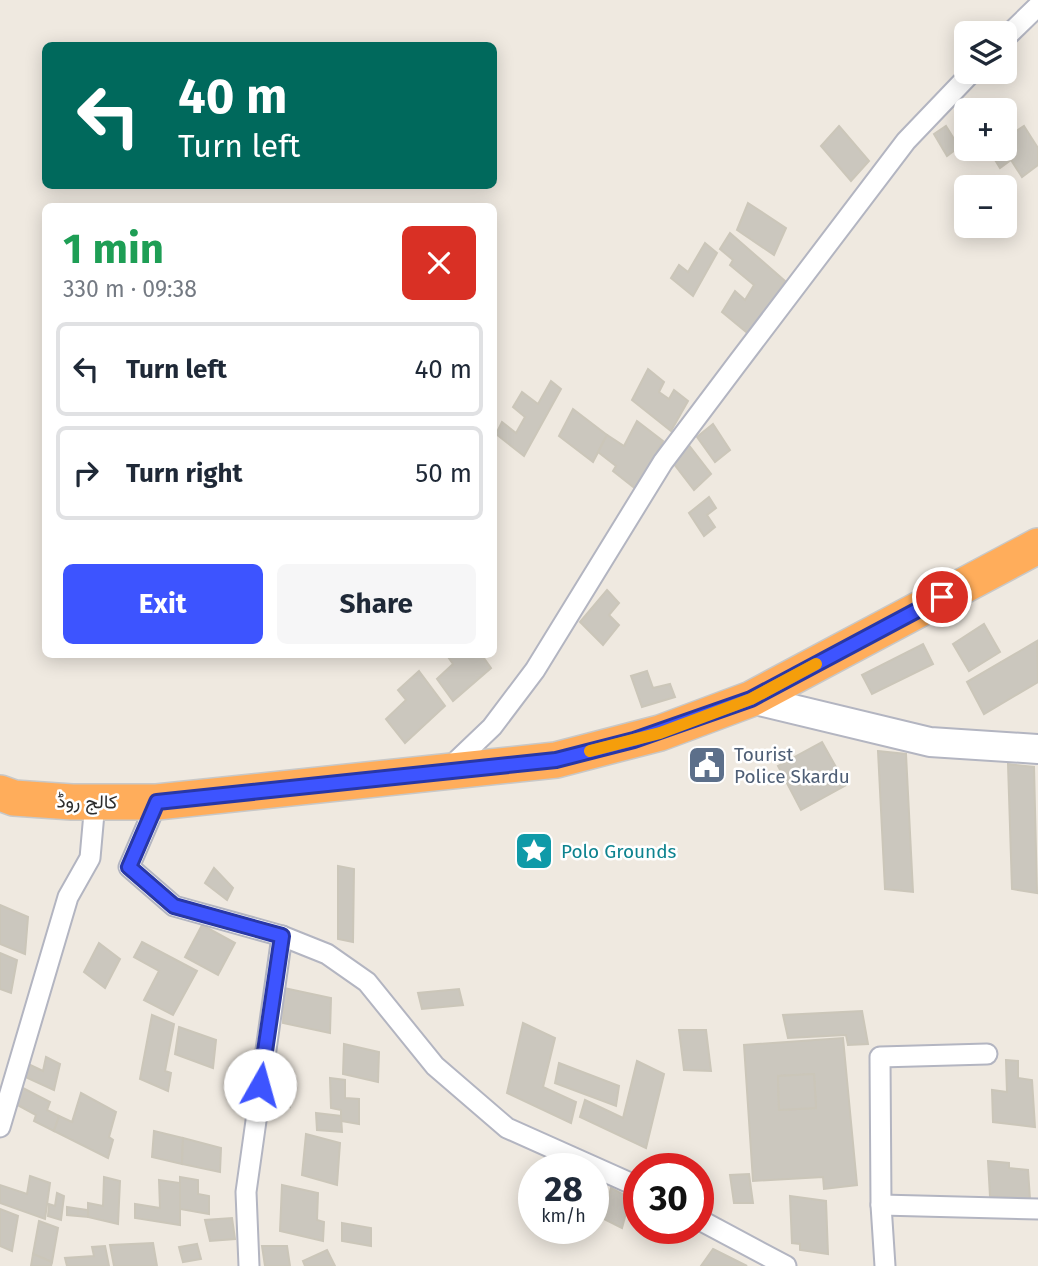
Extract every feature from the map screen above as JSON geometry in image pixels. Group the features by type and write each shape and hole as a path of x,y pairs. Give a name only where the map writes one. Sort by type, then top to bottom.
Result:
{"highway":[{"name":"کالج روڈ","path":"0,793 14,798 157,802 556,760 660,733 751,699 1038,546"}],"main road":[{"path":"751,699 930,742 1038,749"}],"street":[{"path":"1017,26 1038,6"},
{"path":"445,773 492,727 536,670 663,462 906,141 961,84"},
{"path":"0,1127 68,897 89,858 95,802"},
{"path":"157,802 129,867 174,906 282,936 327,954 367,982 435,1066 508,1128 623,1180"},
{"path":"249,1266 246,1192 282,936"},
{"path":"886,1266 881,1205 880,1057 987,1054"},
{"path":"881,1205 1038,1209"},
{"path":"714,1228 786,1266"}],"building":[{"path":"839,126 869,161 851,181 821,146"},
{"path":"946,126 954,139 954,151 947,156 934,134"},
{"path":"1024,126 1038,148 1038,165 1022,177 1012,161 1017,161 1017,131"},
{"path":"996,161 1010,161 1000,168"},
{"path":"748,203 786,228 774,255 737,230"},
{"path":"730,233 785,281 751,336 722,312 735,291 745,300 754,285 730,265 733,260 720,249"},
{"path":"705,243 717,253 693,296 671,278 679,265 688,272"},
{"path":"648,369 664,382 659,392 669,399 674,390 688,401 671,431 632,400"},
{"path":"551,381 561,389 524,456 497,432 502,422 516,433 525,417 513,407 522,392 538,404"},
{"path":"573,409 607,435 593,462 559,436"},
{"path":"637,421 663,441 637,490 613,471 616,466 598,452 607,435 624,446"},
{"path":"713,424 730,450 715,462 697,437"},
{"path":"688,444 711,474 694,490 671,460"},
{"path":"709,497 716,508 707,515 715,527 704,536 689,513"},
{"path":"607,590 619,603 609,615 619,625 603,645 580,622"},
{"path":"984,624 1000,652 969,671 953,644"},
{"path":"1037,641 1038,682 984,714 967,682"},
{"path":"923,644 933,664 872,694 862,675"},
{"path":"449,658 484,658 491,668 453,701 437,679 453,664"},
{"path":"419,671 445,706 405,743 386,719 406,700 398,690"},
{"path":"647,671 653,688 670,684 675,697 642,707 631,676"},
{"path":"822,742 846,785 801,810 778,766"},
{"path":"878,751 906,754 913,892 885,889"},
{"path":"1008,764 1034,767 1037,893 1012,889"},
{"path":"338,866 354,869 353,942 338,939"},
{"path":"214,868 233,888 227,900 205,883"},
{"path":"0,905 28,917 25,954 0,944"},
{"path":"202,925 235,943 218,975 185,957"},
{"path":"142,942 197,971 173,1015 144,1000 159,971 134,957"},
{"path":"99,943 120,959 105,988 84,972"},
{"path":"0,953 17,960 11,993 0,989"},
{"path":"284,988 331,998 330,1033 283,1023"},
{"path":"459,989 463,1005 422,1009 418,993"},
{"path":"862,1011 868,1044 848,1045 846,1035 788,1038 783,1015"},
{"path":"152,1015 174,1024 165,1071 171,1073 168,1091 140,1079"},
{"path":"523,1023 555,1038 543,1087 576,1102 571,1123 507,1093"},
{"path":"179,1027 216,1040 213,1068 175,1054"},
{"path":"679,1030 706,1030 711,1071 684,1070"},
{"path":"843,1038 857,1185 824,1189 823,1177 753,1181 744,1045","holes":["814,1074 816,1108 779,1110 778,1076"]},
{"path":"344,1044 379,1052 378,1082 343,1074"},
{"path":"46,1057 60,1064 54,1090 23,1076 26,1063 43,1071"},
{"path":"1006,1060 1018,1061 1018,1078 1032,1080 1035,1127 993,1122 992,1090 1007,1092"},
{"path":"637,1061 664,1074 646,1148 580,1117 585,1100 623,1118"},
{"path":"559,1063 619,1086 616,1106 555,1083"},
{"path":"814,1074 816,1108 779,1110 778,1076"},
{"path":"330,1078 345,1080 345,1098 359,1099 359,1124 341,1121 341,1110 331,1108"},
{"path":"265,1079 290,1084 290,1107 265,1103"},
{"path":"17,1085 50,1102 47,1110 59,1116 54,1131 34,1121 36,1115 12,1102"},
{"path":"81,1093 116,1112 109,1137 113,1140 108,1158 54,1131 59,1116 72,1122"},
{"path":"316,1113 341,1116 342,1132 317,1130"},
{"path":"154,1131 183,1138 182,1164 152,1157"},
{"path":"306,1134 340,1143 337,1185 302,1175"},
{"path":"183,1138 221,1148 220,1172 182,1164"},
{"path":"988,1161 1009,1163 1009,1168 1028,1170 1030,1199 990,1196"},
{"path":"749,1174 753,1203 734,1203 730,1175"},
{"path":"30,1176 50,1183 45,1219 0,1203 0,1185 27,1194"},
{"path":"104,1177 120,1181 118,1224 88,1217 88,1203 103,1206"},
{"path":"180,1177 198,1180 198,1194 209,1196 209,1214 180,1209"},
{"path":"159,1180 180,1183 180,1225 135,1218 135,1204 160,1208"},
{"path":"282,1185 318,1193 317,1220 324,1222 323,1241 280,1231"},
{"path":"611,1188 623,1194 622,1228 609,1222"},
{"path":"57,1193 64,1196 61,1220 48,1216 49,1204 55,1206"},
{"path":"790,1196 826,1201 828,1254 800,1250 800,1244 792,1243"},
{"path":"67,1207 88,1210 88,1217 67,1215"},
{"path":"0,1209 18,1216 12,1251 0,1246"},
{"path":"232,1218 235,1239 210,1241 205,1220"},
{"path":"39,1221 58,1228 52,1262 33,1254"},
{"path":"342,1223 371,1228 371,1246 342,1241"},
{"path":"153,1243 157,1266 114,1266 110,1245"},
{"path":"197,1244 201,1259 183,1262 179,1247"},
{"path":"105,1246 109,1266 67,1266 65,1258 94,1256 92,1247"},
{"path":"262,1246 287,1246 290,1266 265,1266"},
{"path":"713,1249 747,1266 701,1266"},
{"path":"327,1250 335,1266 305,1266 303,1261"},
{"path":"33,1254 52,1262 51,1266 31,1266"}],"slow traffic":[{"path":"590,751 660,733 751,699 816,664"}],"place":[{"name":"Tourist Police Skardu","path":"707,765"},
{"name":"Polo Grounds","path":"534,851"}],"route":[{"path":"260,1085 282,936 174,906 129,867 157,802 556,760 634,740 751,699 942,597"}]}
